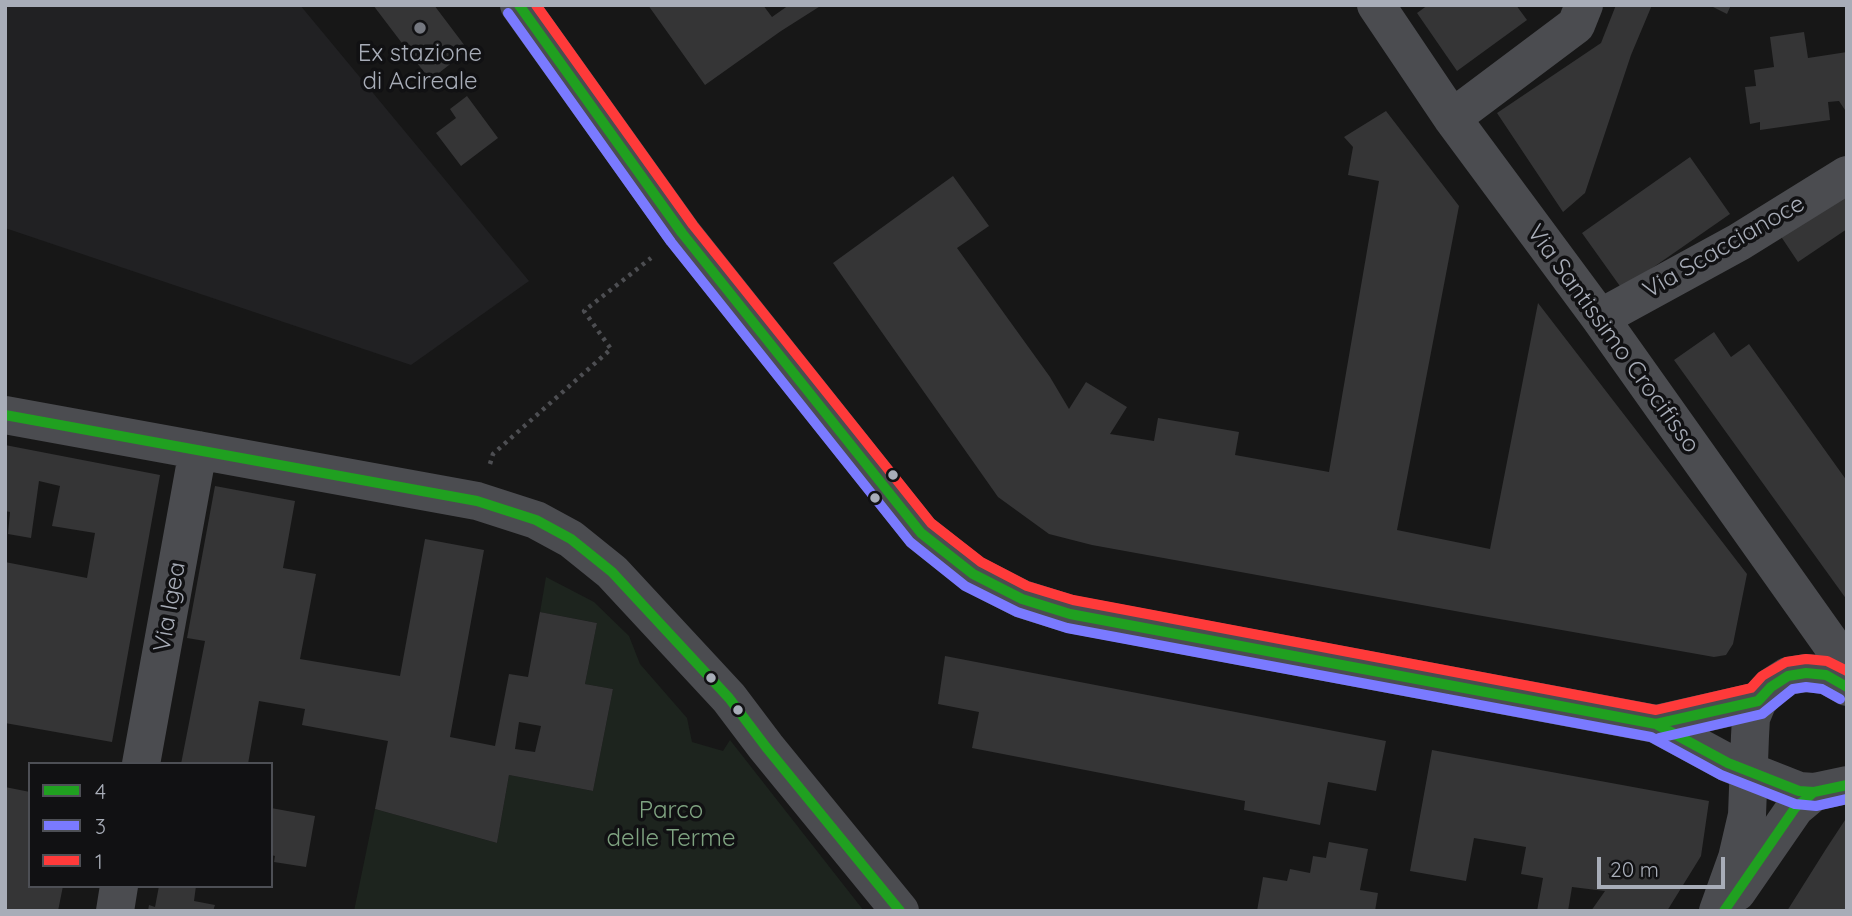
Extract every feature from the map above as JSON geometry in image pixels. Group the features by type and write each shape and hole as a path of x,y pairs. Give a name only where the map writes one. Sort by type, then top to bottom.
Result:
{"street":[{"path":"519,5 682,233 921,533 973,574 1022,599 1070,614 1656,724 1797,767"},
{"name":"Via Santissimo Crocifisso","path":"1376,5 1452,118 1600,318 1832,645 1847,676"},
{"path":"1452,118 1576,25 1584,5"},
{"name":"Via Scaccianoce","path":"1600,318 1739,242 1847,175"},
{"path":"5,415 477,501 536,520 571,539 612,572 729,698 900,911"},
{"name":"Via Igea","path":"141,762 198,450"},
{"path":"1724,911 1795,808 1797,767 1771,687 1788,676 1806,673 1825,675 1847,687"},
{"path":"1656,724 1797,767"},
{"path":"1718,911 1737,858 1747,815 1797,767"},
{"path":"115,911 119,888"}],"path":[{"path":"493,454 611,349 584,311 682,233"}],"shaded area":[{"path":"5,5 300,5 529,281 411,365 5,228"}],"green space":[{"name":"Parco delle Terme","path":"546,577 594,602 629,636 640,664 687,718 692,742 723,751 730,740 864,911 354,911 375,809 497,843 509,775 593,791 613,689 585,684 597,623 540,612"}],"building":[{"name":"Ex stazione di Acireale","path":"373,5 434,5 468,50 430,80"},
{"path":"648,5 763,5 772,17 789,5 822,5 705,85"},
{"path":"1428,5 1516,5 1527,20 1457,71 1417,13"},
{"path":"1616,5 1652,5 1631,55 1585,193 1563,212 1497,113 1601,43"},
{"path":"1709,5 1731,5 1727,14"},
{"path":"1804,32 1808,58 1847,52 1847,113 1839,101 1828,102 1830,120 1760,130 1760,122 1750,124 1745,87 1756,86 1754,70 1774,67 1770,37"},
{"path":"467,96 498,138 461,166 436,133 456,118 450,109"},
{"path":"1386,111 1459,206 1397,530 1490,549 1538,303 1747,574 1733,644 1726,655 1714,657 1477,615 1092,545 1049,534 998,497 833,263 953,176 989,226 957,248 1050,377 1069,409 1086,382 1127,407 1110,434 1154,441 1158,418 1239,432 1235,455 1329,472 1379,181 1348,175 1353,147 1344,137"},
{"path":"1690,157 1730,214 1622,289 1582,233"},
{"path":"1847,185 1847,229 1798,262 1778,232"},
{"path":"1714,332 1731,357 1749,344 1847,481 1847,600 1674,360"},
{"path":"5,445 160,475 112,742 5,723 5,562 87,578 95,533 52,526 60,486 39,481 31,538 8,534 10,512 5,511"},
{"path":"215,486 295,501 283,568 316,574 300,659 400,676 425,539 484,550 450,737 495,746 509,674 528,677 540,612 597,623 585,684 613,689 593,791 509,775 497,843 375,809 388,741 302,725 305,709 259,701 248,762 181,762 205,641 187,638","holes":["519,722 541,726 535,752 515,749"]},
{"path":"945,656 1386,741 1376,791 1328,782 1320,825 1244,810 1245,801 972,748 979,712 938,704"},
{"path":"1432,750 1709,801 1701,856 1667,911 1591,911 1605,891 1572,887 1568,911 1537,911 1543,878 1521,874 1526,847 1474,838 1466,881 1410,871"},
{"path":"5,787 28,792 28,888 63,888 58,911 5,911"},
{"path":"273,808 315,816 306,867 274,862"},
{"path":"1847,817 1847,911 1787,911 1826,849"},
{"path":"1329,842 1368,849 1360,890 1378,893 1375,911 1257,911 1263,877 1287,881 1290,869 1310,873 1313,856 1326,858"},
{"path":"159,888 196,888 194,901 215,905 213,911 148,911 149,905 155,907"}],"transit line":[{"name":"4","path":"519,5 682,233 921,533 973,574 1022,599 1070,614 1656,724 1728,763 1799,791 1814,792 1847,785"},
{"name":"1","path":"536,5 693,225 931,523 981,562 1027,586 1073,600 1656,710 1751,688 1762,676 1786,662 1806,659 1827,661 1847,671"},
{"name":"3","path":"508,13 671,242 910,542 965,586 1017,612 1067,628 1651,737 1721,775 1795,804 1816,806 1847,799"},
{"name":"4","path":"5,415 477,501 536,520 571,539 612,572 729,698 900,911"},
{"name":"4","path":"1656,724 1758,701 1771,687 1788,676 1806,673 1826,675 1847,687"},
{"name":"3","path":"1659,738 1762,714 1793,689 1822,689 1840,699"},
{"name":"4","path":"1724,911 1795,808 1814,792"}],"place":[{"name":"Ex stazione di Acireale","path":"420,28"}]}
